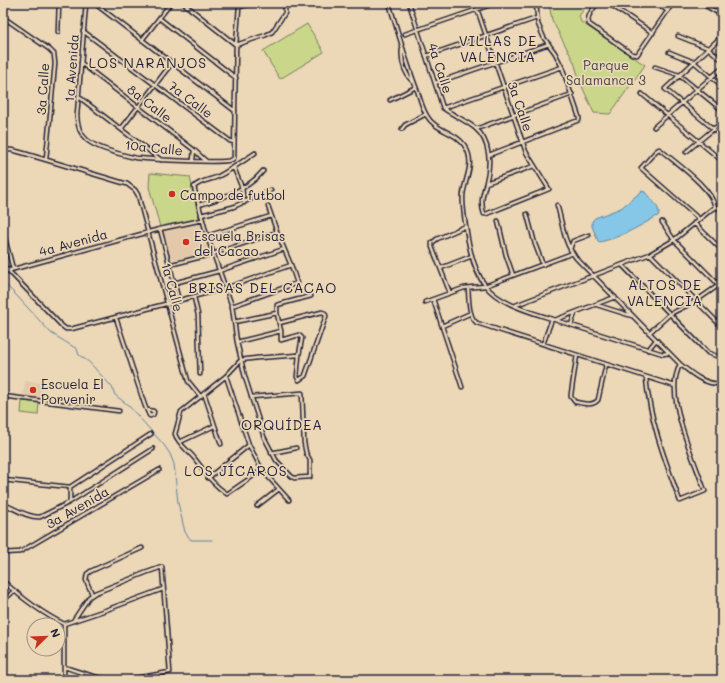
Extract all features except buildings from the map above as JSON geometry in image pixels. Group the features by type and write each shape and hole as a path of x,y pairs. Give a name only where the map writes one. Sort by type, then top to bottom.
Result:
{"street":[{"path":"58,32 59,3"},
{"name":"1a Avenida","path":"81,134 77,121 86,3"},
{"path":"94,3 235,111"},
{"path":"142,40 171,3"},
{"path":"183,3 236,45"},
{"path":"234,142 236,45 239,7 237,3"},
{"path":"239,7 255,3"},
{"path":"236,45 272,32 285,13 285,3"},
{"path":"389,3 402,46 401,58 407,76 416,87 426,114 435,124 459,139 466,147 469,154 470,163 463,196 466,226 475,266 485,286 497,296 515,305 554,320 648,350 663,354 670,353"},
{"name":"4a Calle","path":"410,3 443,108 476,129 482,136 489,155 486,183 482,192 484,214"},
{"name":"3a Calle","path":"475,3 526,152 549,189 484,214"},
{"path":"405,34 496,3"},
{"path":"489,155 578,120 579,117 562,67 542,32 537,18 536,3"},
{"path":"598,3 588,16 588,21 591,25 626,50 637,55 673,3"},
{"path":"608,3 653,33"},
{"path":"656,3 668,11"},
{"path":"706,6 722,15"},
{"path":"159,18 236,78"},
{"path":"426,56 537,18"},
{"name":"3a Calle","path":"3,20 7,20 52,51 55,56 46,159"},
{"name":"7a Calle","path":"83,31 230,141 234,142"},
{"path":"678,36 708,48 722,60"},
{"path":"722,36 665,89 722,136"},
{"path":"435,83 549,44"},
{"path":"669,52 694,62 722,86"},
{"name":"8a Calle","path":"81,62 207,161"},
{"path":"121,129 172,63"},
{"path":"443,108 562,67"},
{"path":"655,67 679,75 722,110"},
{"path":"654,127 722,68"},
{"path":"390,100 416,87"},
{"path":"476,129 572,94"},
{"path":"642,94 698,142 721,160 722,159"},
{"path":"79,97 161,160"},
{"path":"448,112 453,105"},
{"path":"402,129 405,125 426,114"},
{"path":"686,152 722,122"},
{"name":"10a Calle","path":"81,134 94,144 119,153 136,158 161,160 231,160 234,158 234,142"},
{"path":"699,219 641,168 656,151 659,149 662,151 707,190 714,200 715,207"},
{"path":"3,150 12,150 46,159"},
{"path":"193,160 194,150"},
{"path":"250,397 302,393 305,451 310,460 311,476 309,478 294,478 291,476 271,453 261,430 250,397 241,360 232,306 207,236 194,187 234,168 255,153"},
{"name":"1a Calle","path":"46,159 127,184 137,193 188,381 200,397"},
{"path":"486,183 534,166"},
{"path":"234,168 242,188 244,203"},
{"path":"199,205 218,199 242,188 258,177 263,171"},
{"path":"202,216 244,203 271,190"},
{"path":"557,205 563,234 572,254 680,364 693,375 703,380 722,384"},
{"path":"232,306 297,283 268,206"},
{"path":"715,207 722,211"},
{"path":"515,305 650,254 674,240 715,207"},
{"path":"527,214 535,244 543,265"},
{"path":"207,236 271,216"},
{"name":"4a Avenida","path":"3,272 148,232 202,220"},
{"path":"498,221 513,275"},
{"path":"662,222 674,240 722,288"},
{"path":"694,224 722,250"},
{"path":"450,293 432,247 434,241 466,226"},
{"path":"160,229 179,301"},
{"path":"3,231 14,269"},
{"path":"170,265 213,254 277,232"},
{"path":"570,250 573,241 588,235"},
{"path":"174,283 219,271 284,249"},
{"path":"425,302 468,288 485,286 572,254"},
{"path":"650,254 722,327"},
{"path":"441,268 472,256"},
{"path":"3,266 62,326 66,329 74,329 226,288 291,264"},
{"path":"622,265 708,353 722,358"},
{"path":"649,333 670,314 696,300 722,282"},
{"path":"468,288 474,321 477,323 675,386"},
{"path":"280,323 322,312 325,313 326,316 305,376 299,380 297,378 302,338 299,335 282,340 277,305 311,296"},
{"path":"194,297 198,315 200,374"},
{"path":"543,344 554,320 615,297"},
{"path":"433,299 462,387"},
{"path":"597,305 633,316"},
{"path":"234,322 277,313"},
{"path":"442,326 472,313"},
{"path":"571,325 575,313"},
{"path":"116,318 147,410"},
{"path":"237,342 281,331"},
{"path":"648,350 656,340"},
{"path":"262,470 227,494 215,486 194,458 175,437 175,431 181,412 226,376 241,360 299,355"},
{"path":"577,356 571,394 571,397 575,402 590,404 598,400 606,365"},
{"path":"646,378 648,400 659,444 680,501 705,491 679,418 675,396 675,386 676,374 680,364"},
{"path":"226,376 249,445 262,470 289,500"},
{"path":"204,394 221,444"},
{"path":"3,396 119,411"},
{"path":"180,442 214,426"},
{"path":"3,480 70,488 152,434"},
{"path":"208,478 249,445"},
{"path":"271,453 296,448"},
{"name":"3a Avenida","path":"3,504 37,517 70,502 153,449"},
{"name":"3a Avenida","path":"3,553 20,552 159,470"},
{"path":"70,488 70,502"},
{"path":"257,506 279,489"},
{"path":"92,594 86,580 87,574 142,548"},
{"path":"73,621 92,594 162,567 170,672 126,680"},
{"path":"3,581 43,613 51,617"},
{"path":"66,623 163,589"},
{"path":"3,601 14,590"},
{"path":"64,657 64,680"},
{"path":"64,667 103,678 121,680"}],"shaded area":[{"name":"Escuela Brisas del Cacao","path":"200,222 211,253 171,263 161,232"},
{"name":"Escuela El Porvenir","path":"25,381 42,383 40,400 23,398"}],"green space":[{"name":"Parque Salamanca 3","path":"549,3 588,3 579,16 581,22 645,65 610,114 594,113 580,82 574,62 552,20"},
{"path":"307,24 324,52 280,79 263,51"},
{"name":"Campo de futbol","path":"150,173 190,177 199,219 160,227 149,187"},
{"path":"22,401 39,403 38,415 21,413"}],"water":[{"path":"642,191 645,192 656,206 659,215 623,234 608,240 598,241 592,226 592,221 595,218 621,208"}],"waterway":[{"path":"3,283 51,333 77,349 79,355 89,362 112,387 115,395 128,405 164,445 174,464 178,503 185,532 191,540 212,540"}],"place":[{"name":"Campo de futbol","path":"172,194"},
{"name":"Escuela Brisas del Cacao","path":"186,242"},
{"name":"Escuela El Porvenir","path":"33,390"}],"district":[{"name":"VILLAS DE VALENCIA","path":"498,48"},
{"name":"LOS NARANJOS","path":"148,62"},
{"name":"BRISAS DEL CACAO","path":"263,287"},
{"name":"ALTOS DE VALENCIA","path":"665,292"},
{"name":"ORQUÍDEA","path":"282,424"},
{"name":"LOS JÍCAROS","path":"236,470"}]}
